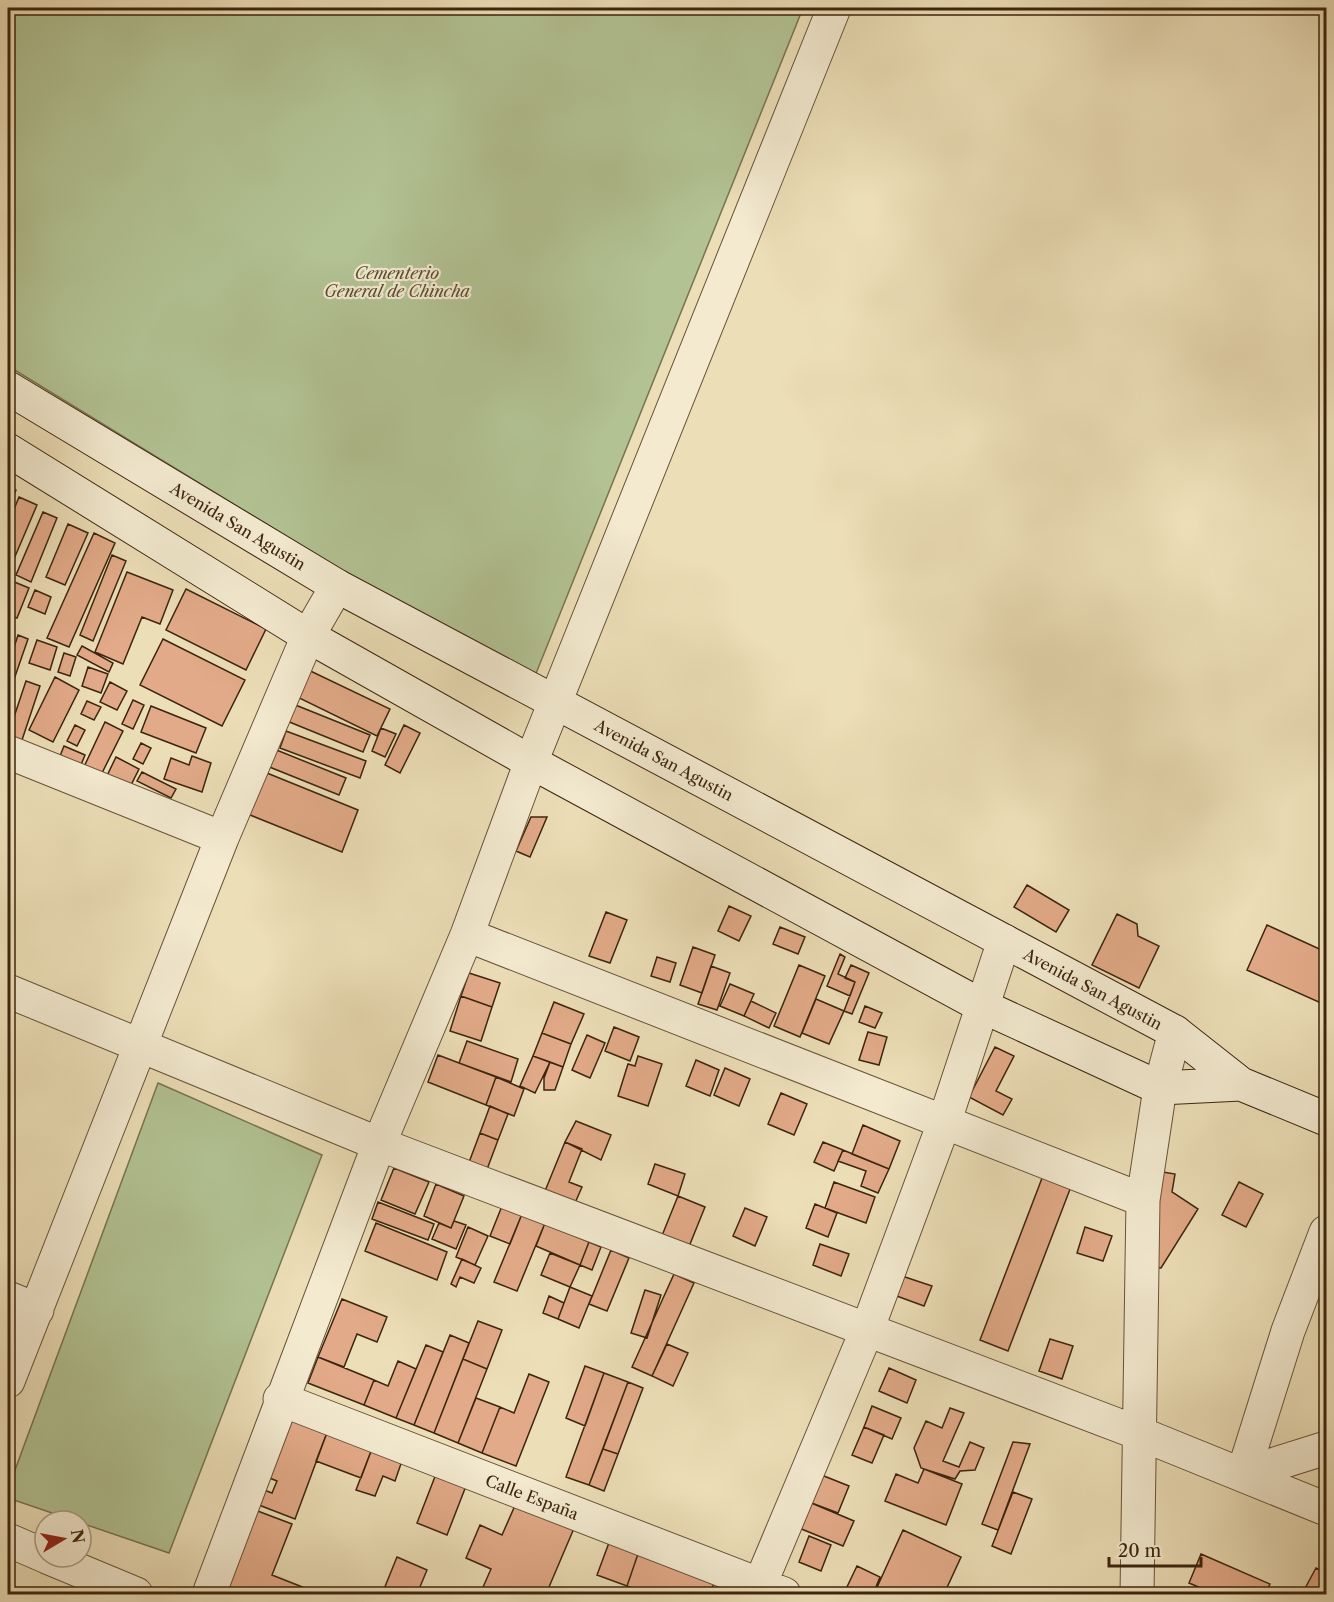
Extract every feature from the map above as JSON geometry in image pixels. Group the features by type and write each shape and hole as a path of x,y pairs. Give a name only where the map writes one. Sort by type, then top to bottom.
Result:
{"street":[{"path":"208,1594 280,1399 379,1144 467,935 531,762 834,8"},
{"name":"Avenida San Agustin","path":"8,388 337,586 1175,1032 1241,1084 1326,1119"},
{"path":"8,450 308,636 531,762 982,1006 1160,1088 1241,1084"},
{"path":"8,1381 222,838 308,636 337,586"},
{"path":"8,752 222,838"},
{"path":"467,935 1143,1200"},
{"path":"767,1591 944,1123 1004,941"},
{"path":"8,991 379,1144 1141,1434 1326,1509"},
{"path":"1137,1594 1143,1200 1160,1088 1175,1032"},
{"path":"1243,1474 1288,1331 1326,1232"},
{"path":"8,1298 37,1310"},
{"name":"Calle España","path":"280,1399 767,1591"},
{"path":"1243,1474 1326,1448"},
{"path":"8,1540 33,1551"},
{"path":"75,1569 136,1594"}],"green space":[{"name":"Cementerio General de Chincha","path":"8,8 803,8 531,686 8,366"},
{"path":"158,1083 322,1155 169,1553 93,1527 93,1509 40,1509 8,1498 8,1489"}],"building":[{"path":"8,486 16,490 8,509"},
{"path":"19,497 37,505 8,573 8,524"},
{"path":"43,512 57,518 31,582 16,575"},
{"path":"68,524 88,533 65,585 46,577"},
{"path":"94,533 115,543 69,647 47,638"},
{"path":"112,555 126,561 93,641 80,635"},
{"path":"127,572 173,590 160,624 142,617 123,664 95,652"},
{"path":"12,581 29,588 17,618 8,615 8,594"},
{"path":"186,589 266,629 246,670 166,630"},
{"path":"35,590 51,597 45,614 28,607"},
{"path":"18,635 28,639 10,691 8,690 8,666"},
{"path":"163,639 245,680 222,726 140,685"},
{"path":"37,640 57,647 50,670 29,663"},
{"path":"82,646 113,663 109,672 77,655"},
{"path":"64,653 76,657 70,676 58,672"},
{"path":"300,666 390,709 377,736 287,692"},
{"path":"88,667 108,674 101,693 82,686"},
{"path":"55,677 79,690 53,742 29,730"},
{"path":"26,681 40,686 18,752 8,749 8,735"},
{"path":"110,682 127,691 117,710 100,702"},
{"path":"133,700 144,705 133,729 122,724"},
{"path":"87,701 101,707 94,720 81,714"},
{"path":"293,704 370,735 363,752 287,721"},
{"path":"151,706 206,728 196,753 141,732"},
{"path":"105,722 123,731 99,779 82,771"},
{"path":"75,725 85,730 77,746 67,741"},
{"path":"404,725 420,733 400,773 385,765"},
{"path":"381,728 396,734 385,757 372,751"},
{"path":"286,731 366,761 360,778 280,748"},
{"path":"141,743 151,748 143,764 133,759"},
{"path":"64,746 85,755 79,770 58,761"},
{"path":"274,749 346,778 339,795 267,766"},
{"path":"192,756 211,763 202,792 164,779 171,758 189,765"},
{"path":"116,757 139,769 127,793 104,782"},
{"path":"262,771 358,810 342,852 245,813"},
{"path":"142,772 176,789 171,798 137,781"},
{"path":"531,817 547,817 530,857 516,851"},
{"path":"1027,885 1069,910 1056,932 1014,907"},
{"path":"729,906 751,916 739,941 718,931"},
{"path":"606,912 627,920 610,963 589,956"},
{"path":"1117,914 1137,924 1138,936 1159,946 1139,988 1092,965"},
{"path":"1267,925 1326,952 1326,990 1321,1003 1247,970"},
{"path":"780,927 805,937 798,954 773,944"},
{"path":"693,947 715,955 702,993 680,985"},
{"path":"840,954 845,957 838,974 855,982 850,996 827,986"},
{"path":"657,957 676,963 670,982 651,976"},
{"path":"799,965 825,976 800,1037 774,1026"},
{"path":"851,965 869,973 852,1014 844,1011 855,982 845,978"},
{"path":"711,966 730,973 717,1010 698,1004"},
{"path":"469,973 500,983 492,1007 461,996"},
{"path":"730,984 754,994 744,1016 720,1006"},
{"path":"461,996 492,1007 481,1041 450,1031"},
{"path":"816,999 844,1011 829,1044 802,1033"},
{"path":"751,1001 776,1013 769,1028 744,1016"},
{"path":"554,1002 584,1014 571,1044 542,1033"},
{"path":"865,1006 882,1013 875,1028 859,1022"},
{"path":"614,1027 639,1037 630,1061 605,1051"},
{"path":"868,1032 887,1037 879,1065 859,1060"},
{"path":"542,1033 571,1044 563,1067 533,1056"},
{"path":"587,1035 605,1043 590,1078 572,1070"},
{"path":"467,1041 518,1059 511,1082 459,1063"},
{"path":"995,1047 1014,1056 996,1091 1012,1099 1003,1115 969,1097"},
{"path":"438,1055 496,1077 486,1105 428,1082"},
{"path":"533,1056 550,1062 535,1093 520,1086"},
{"path":"638,1056 662,1064 648,1106 618,1096 628,1064 635,1066"},
{"path":"696,1060 719,1070 710,1096 686,1086"},
{"path":"550,1062 563,1067 555,1090 544,1090 544,1078"},
{"path":"725,1068 750,1079 739,1106 714,1095"},
{"path":"496,1077 524,1089 514,1116 486,1105"},
{"path":"781,1093 807,1104 794,1135 768,1124"},
{"path":"490,1106 508,1114 498,1140 480,1133"},
{"path":"576,1121 611,1135 601,1160 565,1142"},
{"path":"863,1125 900,1141 889,1169 852,1154"},
{"path":"480,1133 498,1140 486,1172 468,1165"},
{"path":"565,1142 582,1149 569,1182 582,1187 575,1203 545,1191"},
{"path":"823,1142 843,1150 834,1171 814,1162"},
{"path":"843,1150 889,1169 878,1193 861,1186 866,1171 838,1161"},
{"path":"655,1164 685,1174 678,1196 648,1184"},
{"path":"394,1168 429,1182 415,1214 381,1200"},
{"path":"1157,1171 1175,1174 1172,1192 1198,1209 1161,1268 1143,1266"},
{"path":"1044,1173 1072,1184 1008,1351 980,1340"},
{"path":"834,1182 875,1197 866,1223 825,1208"},
{"path":"1239,1182 1263,1194 1246,1227 1222,1215"},
{"path":"436,1184 464,1196 451,1228 424,1216"},
{"path":"678,1196 705,1207 688,1249 661,1238"},
{"path":"378,1202 434,1224 428,1240 372,1219"},
{"path":"815,1204 837,1213 828,1237 806,1228"},
{"path":"502,1206 522,1214 510,1244 490,1236"},
{"path":"745,1208 767,1217 755,1246 733,1236"},
{"path":"522,1214 545,1223 517,1291 494,1282"},
{"path":"454,1221 466,1225 456,1249 432,1239 439,1223 451,1228"},
{"path":"376,1223 447,1252 437,1280 365,1251"},
{"path":"545,1223 589,1242 580,1265 536,1246"},
{"path":"468,1227 488,1236 475,1265 456,1257"},
{"path":"1085,1227 1112,1236 1103,1261 1077,1253"},
{"path":"589,1242 601,1247 592,1270 580,1265"},
{"path":"820,1244 849,1254 841,1276 813,1265"},
{"path":"611,1250 629,1258 607,1311 589,1304"},
{"path":"550,1253 580,1265 570,1287 541,1275"},
{"path":"462,1259 481,1268 474,1283 460,1277 456,1287 451,1284"},
{"path":"674,1274 694,1283 652,1376 632,1367"},
{"path":"902,1276 932,1286 924,1306 894,1295"},
{"path":"570,1287 592,1296 579,1328 558,1319"},
{"path":"645,1290 661,1295 647,1338 631,1333"},
{"path":"549,1296 564,1303 558,1319 543,1313"},
{"path":"342,1299 387,1317 377,1342 357,1334 344,1367 318,1357"},
{"path":"478,1321 502,1330 487,1369 463,1359"},
{"path":"450,1335 469,1343 434,1433 414,1425"},
{"path":"1050,1339 1073,1346 1062,1379 1039,1371"},
{"path":"667,1344 688,1353 673,1386 652,1376"},
{"path":"426,1345 443,1352 414,1425 396,1418"},
{"path":"318,1357 374,1380 364,1405 308,1383"},
{"path":"463,1359 487,1369 458,1443 434,1433"},
{"path":"398,1361 416,1369 396,1418 364,1405 374,1380 388,1386"},
{"path":"585,1366 604,1373 585,1426 566,1418"},
{"path":"889,1368 916,1380 907,1403 879,1391"},
{"path":"604,1373 628,1382 589,1485 566,1477"},
{"path":"529,1374 549,1382 516,1466 482,1453 500,1407 514,1413"},
{"path":"628,1382 643,1388 618,1454 603,1449"},
{"path":"476,1398 500,1407 482,1453 458,1443"},
{"path":"872,1406 901,1418 892,1439 864,1427"},
{"path":"950,1408 964,1413 943,1461 959,1467 970,1442 984,1448 975,1470 960,1471 955,1479 921,1468 914,1448 926,1421 942,1428"},
{"path":"285,1413 328,1430 295,1519 251,1502 256,1487 272,1493 277,1481 262,1475"},
{"path":"864,1427 884,1435 872,1463 852,1455"},
{"path":"328,1430 373,1446 361,1478 316,1461"},
{"path":"1013,1442 1030,1444 998,1530 982,1524"},
{"path":"373,1446 403,1458 395,1481 383,1476 375,1496 356,1490"},
{"path":"603,1449 618,1454 604,1491 589,1485"},
{"path":"924,1469 962,1484 946,1525 885,1501 896,1474 918,1483"},
{"path":"436,1474 466,1486 447,1535 417,1523"},
{"path":"819,1474 849,1486 838,1513 809,1502"},
{"path":"1013,1492 1032,1499 1011,1554 992,1546"},
{"path":"517,1501 575,1526 546,1594 480,1594 491,1569 466,1558 480,1525 502,1535"},
{"path":"809,1502 854,1521 843,1546 799,1528"},
{"path":"255,1510 292,1524 272,1575 315,1592 314,1594 223,1594"},
{"path":"903,1530 961,1557 944,1594 874,1594"},
{"path":"809,1536 831,1545 821,1571 799,1562"},
{"path":"610,1540 639,1551 627,1586 597,1575"},
{"path":"639,1551 715,1580 710,1594 648,1594 627,1586"},
{"path":"1201,1554 1270,1584 1265,1594 1215,1594 1189,1583"},
{"path":"397,1557 427,1570 417,1594 382,1594"},
{"path":"857,1566 880,1577 873,1594 853,1594 845,1591"},
{"path":"1316,1568 1326,1573 1326,1594 1303,1592"}]}
